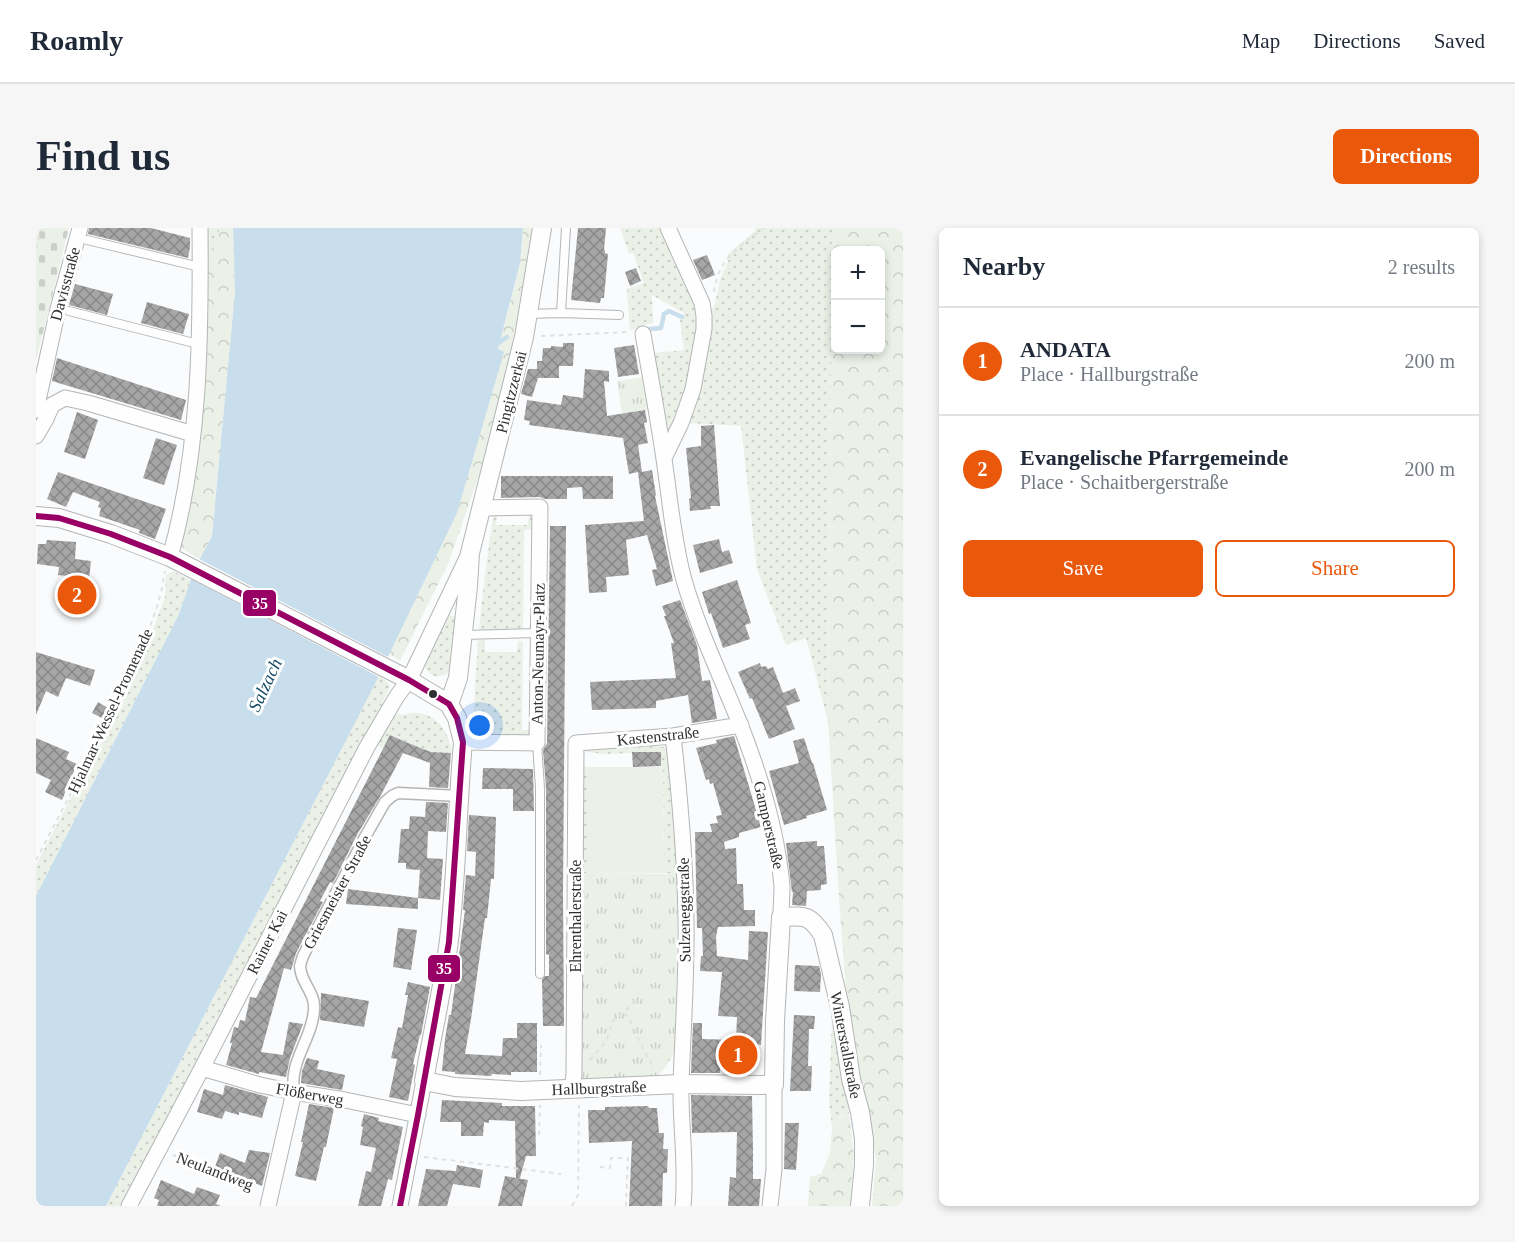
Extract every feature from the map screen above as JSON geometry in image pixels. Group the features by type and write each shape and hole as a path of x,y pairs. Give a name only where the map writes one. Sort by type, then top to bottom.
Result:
{"street":[{"path":"177,560 177,532 190,464 193,434 198,344 200,228"},
{"name":"Pingitzzerkai","path":"470,553 524,337 542,228"},
{"path":"664,458 681,423 693,389 704,329 702,303 668,228"},
{"name":"Davisstraße","path":"36,410 58,309 83,234"},
{"name":"Gamperstraße","path":"643,333 675,538 684,581 709,650 741,725 767,805 777,848 782,887 775,1021 774,1169 770,1206"},
{"path":"36,435 52,405 65,398 193,434"},
{"name":"Anton-Neumayr-Platz","path":"463,742 537,743 540,507 482,508"},
{"path":"36,516 59,518 111,534 177,560 409,680 449,704 457,718 463,742 449,942 400,1206"},
{"path":"409,680 470,553"},
{"path":"449,704 458,678 470,553"},
{"name":"Rainer Kai","path":"129,1206 367,747 409,680"},
{"name":"Kastenstraße","path":"576,743 673,736 741,725"},
{"name":"Sulzeneggstraße","path":"673,736 683,840 686,919 681,1084 685,1183 683,1206"},
{"name":"Ehrenthalerstraße","path":"576,743 574,1074 576,1092"},
{"name":"Griesmeister Straße","path":"294,1092 292,1081 295,1066 310,1030 314,1012 314,1002 300,966 303,956 365,837 385,802 398,793 460,796"},
{"name":"Winterstallstraße","path":"781,917 802,916 810,919 822,935 840,1007 851,1079 860,1112 864,1140 860,1206"},
{"name":"Flößerweg","path":"202,1068 260,1085 418,1115"},
{"name":"Hallburgstraße","path":"424,1082 455,1087 576,1092 681,1084 774,1085"},
{"path":"270,1199 294,1092"}],"lane":[{"path":"561,313 566,228"},
{"path":"83,234 200,267"},
{"path":"69,311 198,344"},
{"path":"528,314 620,315"},
{"path":"462,635 539,633"},
{"path":"537,743 540,788 540,974"}],"path":[{"path":"36,249 41,228"},
{"path":"704,316 712,304 716,280 726,259 764,228"},
{"path":"524,337 643,333"},
{"name":"Hjalmar-Wessel-Promenade","path":"36,860 142,649 157,607 164,573 177,560"},
{"path":"590,1060 606,1041 613,1021 631,1006 634,999"},
{"path":"625,1012 656,1070 660,1085"},
{"path":"572,1206 578,1195 576,1092"},
{"name":"Neulandweg","path":"159,1150 270,1199"},
{"path":"410,1155 561,1174"},
{"path":"600,1167 610,1168 610,1158 628,1158 626,1206"}],"green space":[{"path":"36,228 69,228 36,361"},
{"path":"206,228 219,228 219,239 207,260"},
{"path":"219,228 233,228 235,292 212,536 200,559 179,547 207,260 219,239"},
{"path":"523,228 532,228 528,264 489,446 449,562 400,661 389,654 457,513 503,352 498,350 520,263"},
{"path":"620,228 664,228 699,314 688,390 672,429 666,426 653,353 684,350 680,321 684,313 652,295 653,323 630,330 627,289 644,283 633,253 629,254"},
{"path":"754,228 832,228 828,721 806,638 786,645 757,569 741,426 686,423 708,317 715,304 720,279 729,259 727,255 756,230"},
{"path":"832,228 903,228 903,1206 872,1206 876,1159 848,1017 828,721 831,351 831,354 885,354 885,246 832,246"},
{"path":"643,377 648,410 622,414 617,381"},
{"path":"529,514 535,514 534,529 524,530 523,629 479,630 493,515 497,515 496,525 528,525"},
{"path":"173,571 191,580 178,616 36,896 36,865 144,652 165,597 166,575"},
{"path":"445,616 455,617 457,622 450,671 442,676 434,676 424,663"},
{"path":"478,640 485,640 485,652 517,652 518,641 523,642 522,730 532,730 532,737 480,736 481,723 473,723"},
{"path":"379,676 390,686 371,729 124,1206 106,1206"},
{"path":"397,714 427,715 439,724 448,737 452,753 431,752 391,735 383,749 376,744 392,718"},
{"path":"657,745 666,749 671,758 678,874 664,873 661,752 603,754 586,752 590,749"},
{"path":"580,766 587,767 587,873 580,874"},
{"path":"587,767 663,767 664,873 587,873"},
{"path":"580,874 678,874 675,1051 663,1070 652,1078 623,1080 580,1077"},
{"path":"832,1018 849,1113 840,1116 832,1127 829,1101"},
{"path":"849,1113 854,1155 850,1206 808,1206 810,1177 821,1174 830,1152 832,1128 837,1120"}],"water":[{"name":"Salzach","path":"233,228 523,228 520,263 498,349 504,352 457,513 374,686 106,1206 36,1206 36,896 178,616 196,566 212,536 235,292"}],"pier":[{"path":"197,558 390,658 381,678 189,578"}],"building":[{"path":"89,228 151,228 190,238 188,258 88,234"},
{"path":"578,228 606,228 604,250 608,254 604,298 601,298 600,303 571,300"},
{"path":"707,255 715,275 702,280 693,260"},
{"path":"636,268 641,281 630,286 625,272"},
{"path":"75,284 113,294 107,315 69,305"},
{"path":"147,302 189,314 183,334 141,323"},
{"path":"563,343 574,343 573,366 559,366 559,378 538,378 532,397 521,394 528,369 537,369 537,361 542,361 543,348 563,347"},
{"path":"634,345 639,374 618,377 614,348"},
{"path":"57,358 186,400 181,420 52,381"},
{"path":"585,369 609,371 609,382 604,381 607,416 645,410 647,422 644,423 648,443 638,445 642,472 652,470 655,496 673,581 656,586 652,570 657,569 647,535 626,540 629,575 606,577 607,592 589,593 585,525 644,521 638,472 629,474 623,438 529,425 530,421 524,420 527,400 561,405 563,395 583,398"},
{"path":"77,412 98,420 85,459 64,452"},
{"path":"714,425 720,506 690,511 689,499 691,498 686,448 701,446 701,426"},
{"path":"156,438 177,445 164,485 143,478"},
{"path":"58,472 166,509 155,539 139,533 140,530 99,516 100,502 73,492 66,507 47,499"},
{"path":"501,476 613,476 613,499 583,499 582,487 567,488 567,499 501,498"},
{"path":"550,526 566,526 564,1026 543,1026 542,979 549,976 549,955 546,954 546,788 543,750 547,743"},
{"path":"719,539 722,552 729,550 733,563 700,573 693,545"},
{"path":"47,540 76,542 75,559 91,561 88,589 90,589 84,611 63,608 67,576 58,575 59,567 37,564 38,544 46,544"},
{"path":"737,580 751,623 745,625 750,639 723,648 702,592"},
{"path":"680,600 697,645 702,681 710,680 717,719 692,723 688,695 656,701 656,708 592,710 590,682 676,678 671,643 674,643 662,606"},
{"path":"36,652 95,670 90,686 66,678 58,697 46,691 36,715"},
{"path":"760,663 761,667 766,666 768,669 773,667 783,693 795,688 800,701 786,706 795,729 769,739 738,672"},
{"path":"98,702 108,708 102,718 92,713"},
{"path":"390,735 431,752 451,753 448,788 429,787 430,763 403,753 333,883 330,882 320,901 323,902 296,953 291,970 284,968 261,1052 283,1055 289,1022 303,1024 290,1058 286,1077 259,1072 259,1074 226,1065 234,1027 238,1028 240,1020 245,1021 250,997 256,998"},
{"path":"734,736 761,827 739,833 739,837 724,842 725,849 736,848 737,884 743,884 744,910 755,910 755,926 718,927 717,956 748,960 749,931 768,932 761,1045 755,1044 754,1067 720,1066 720,1073 691,1073 693,1023 702,1023 702,1039 736,1040 737,1017 718,1016 722,972 700,971 701,956 703,956 702,928 697,928 695,832 712,832 710,824 718,823 716,816 722,815 713,783 710,784 709,779 706,780 696,748"},
{"path":"36,738 69,752 66,759 77,764 62,800 45,792 51,780 36,773"},
{"path":"804,738 827,810 784,825 769,771 799,763 793,741"},
{"path":"632,752 661,752 661,766 633,767"},
{"path":"483,768 533,769 534,811 513,811 513,789 482,789"},
{"path":"426,802 448,803 446,832 428,831 427,858 443,859 440,900 418,898 420,870 406,869 406,863 398,863 401,829 409,829 410,816 425,817"},
{"path":"469,815 496,817 494,879 491,879 465,1054 502,1056 503,1038 517,1038 517,1023 537,1023 537,1072 511,1072 511,1075 492,1074 491,1076 442,1071 465,910 463,910 466,875 475,876 476,852 467,851"},
{"path":"817,841 817,846 824,846 827,884 821,885 821,890 807,891 806,906 792,905 793,892 786,843"},
{"path":"348,889 418,898 418,909 346,904"},
{"path":"398,928 417,930 411,970 393,967"},
{"path":"795,965 819,966 820,992 794,991"},
{"path":"408,982 430,987 413,1064 415,1065 408,1101 389,1097 397,1059 391,1058 398,1027 402,1028"},
{"path":"321,993 369,1001 364,1027 320,1020"},
{"path":"794,1015 815,1016 814,1029 809,1029 808,1066 812,1066 811,1091 790,1091"},
{"path":"307,1058 319,1061 317,1069 345,1075 342,1090 301,1083 302,1071"},
{"path":"225,1085 268,1097 262,1118 225,1111 222,1119 197,1112 204,1089 223,1095"},
{"path":"691,1095 752,1096 753,1179 761,1179 759,1206 728,1206 730,1177 736,1178 737,1132 692,1133"},
{"path":"442,1100 502,1103 502,1106 535,1106 536,1156 526,1156 520,1178 516,1178 515,1121 489,1120 489,1123 484,1122 483,1136 461,1136 461,1122 440,1122"},
{"path":"309,1104 334,1108 316,1181 295,1176"},
{"path":"648,1106 657,1108 659,1133 664,1133 663,1149 668,1149 667,1173 663,1173 662,1206 629,1206 632,1141 589,1143 588,1110 605,1110 605,1107"},
{"path":"364,1114 379,1118 378,1121 403,1127 392,1180 388,1179 381,1206 358,1206 366,1171 371,1172 376,1148 360,1145"},
{"path":"785,1123 799,1123 796,1170 784,1169"},
{"path":"249,1150 270,1153 262,1186 215,1167 220,1153 245,1163"},
{"path":"457,1165 483,1170 480,1188 453,1184 447,1206 418,1206 426,1169 456,1171"},
{"path":"505,1176 528,1180 522,1206 498,1206"},
{"path":"161,1180 194,1194 197,1187 220,1195 216,1204 221,1206 157,1206 159,1200 154,1198"}],"waterway":[{"path":"650,329 661,328 664,314 669,311 682,317"},
{"path":"497,344 507,337"}],"transit line":[{"name":"35","path":"36,516 59,518 111,534 170,557 409,680 449,704 457,718 463,742 449,942 400,1206"}],"place":[{"name":"Evangelische Pfarrgemeinde","path":"77,595"},
{"name":"ANDATA","path":"738,1055"}]}
